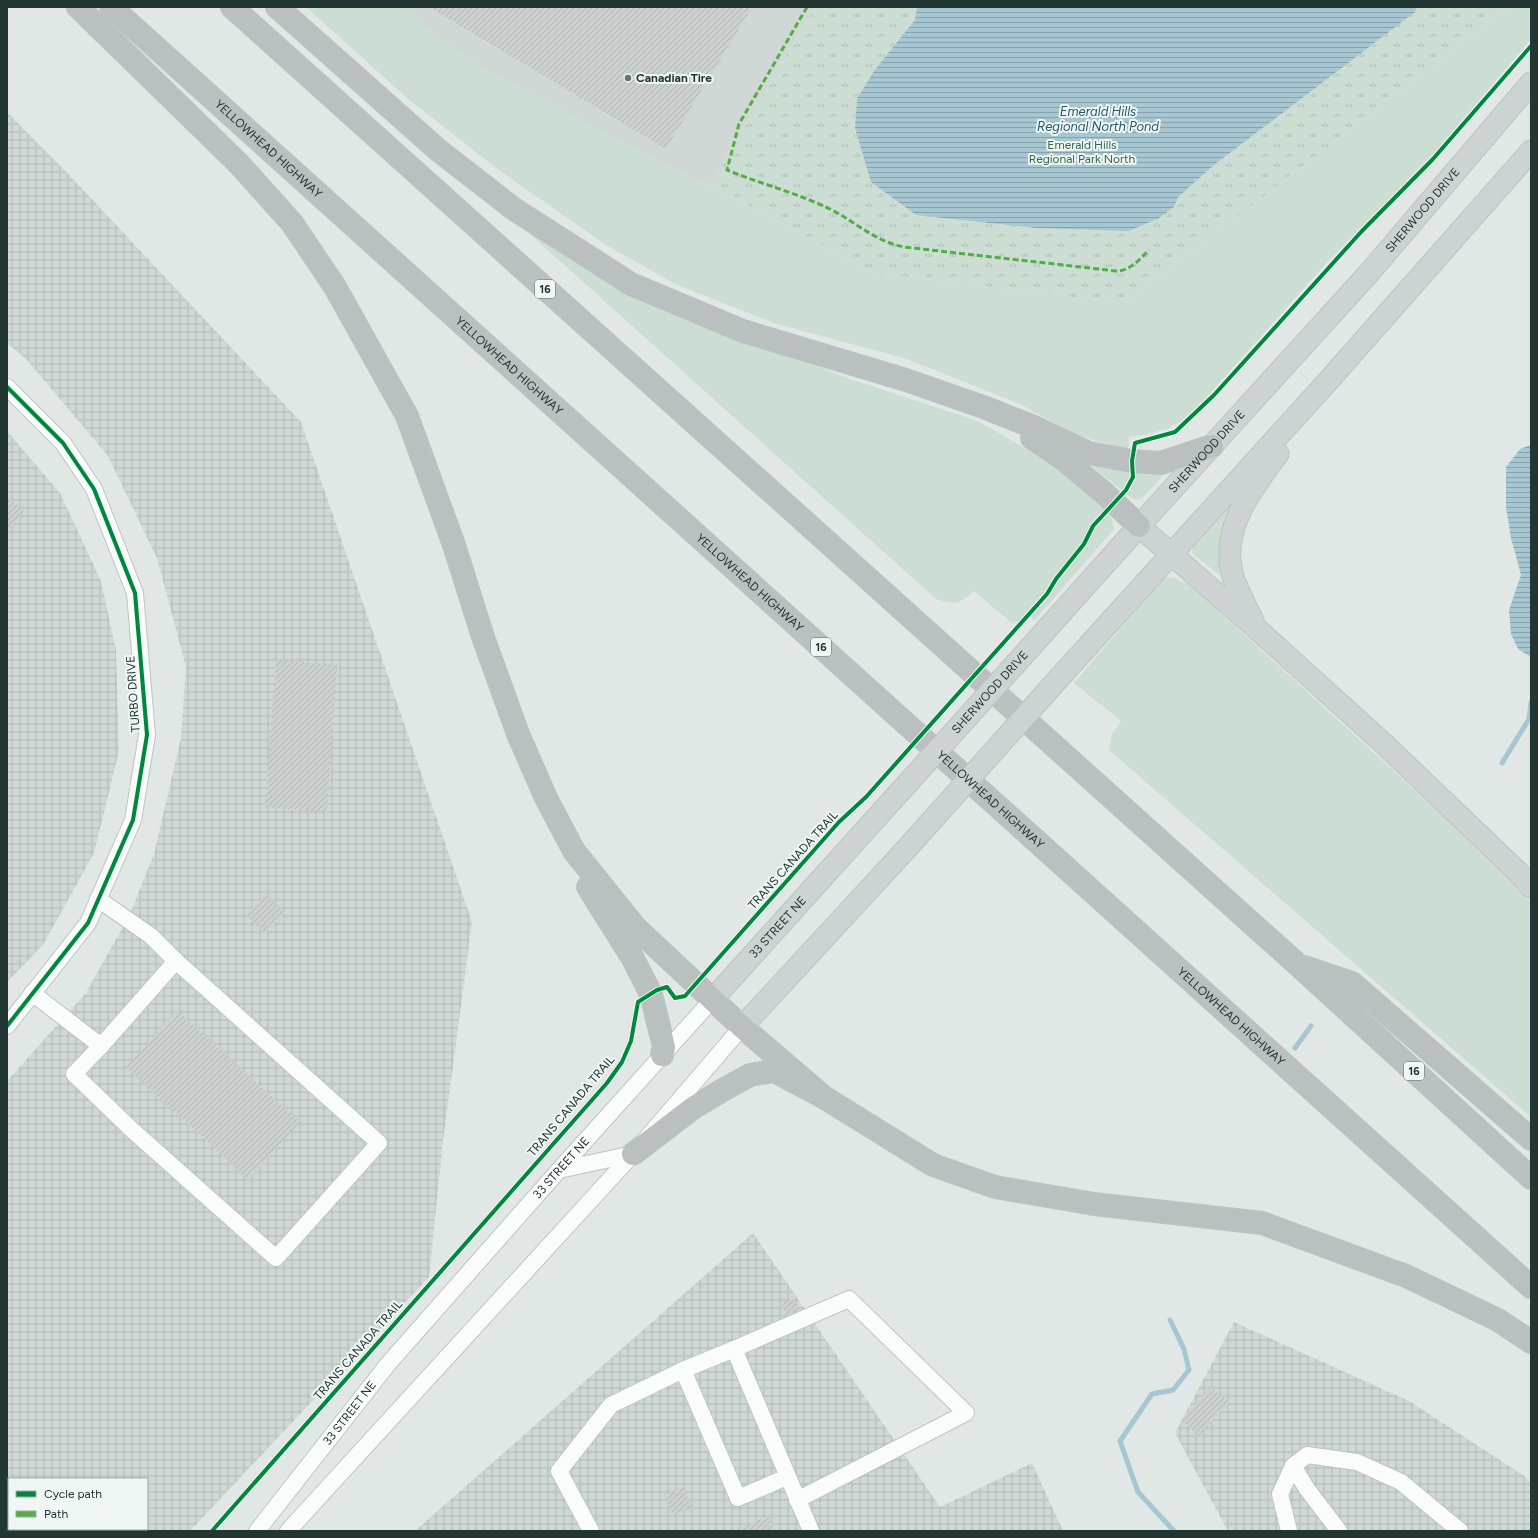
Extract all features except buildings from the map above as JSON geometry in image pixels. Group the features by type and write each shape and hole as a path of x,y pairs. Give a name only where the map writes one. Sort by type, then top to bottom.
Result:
{"highway":[{"path":"78,7 238,163 292,223 335,287 407,416 454,545 483,637 518,734 546,798 574,851 635,927 712,1000 825,1098"},
{"name":"YELLOWHEAD HIGHWAY","path":"110,7 1531,1287"},
{"name":"16","path":"232,7 1297,964 1531,1178"},
{"path":"277,7 438,150 514,209 631,284 743,331 906,380 986,408 1036,428 1088,453 1132,461 1161,463 1212,446"},
{"path":"986,408 1062,458 1139,526"},
{"path":"574,851 580,875 632,957 651,994 664,1047 662,1055"},
{"path":"1297,964 1352,983 1531,1139"},
{"path":"633,1154 694,1108 721,1091 750,1075 774,1071 825,1098 933,1165 996,1187 1094,1204 1262,1223 1406,1276 1498,1320 1531,1342"}],"main road":[{"name":"SHERWOOD DRIVE","path":"878,816 1369,273 1531,83"},
{"path":"742,1027 910,845 1328,380 1531,151"},
{"path":"1257,629 1232,574 1229,547 1234,524 1253,488 1328,380"},
{"path":"1139,526 1257,629 1383,743 1531,887"},
{"name":"33 STREET NE","path":"712,1000 878,816"}],"street":[{"name":"TURBO DRIVE","path":"7,387 63,443 94,489 135,593 147,735 133,820 88,923 7,1026"},
{"path":"98,899 151,936 176,962 379,1143 276,1258 131,1129 74,1074 176,962"},
{"path":"32,993 101,1046"},
{"name":"33 STREET NE","path":"257,1531 388,1364 559,1170 712,1000"},
{"path":"288,1531 633,1154 742,1027"},
{"path":"559,1170 633,1154"},
{"path":"591,1531 559,1471 611,1405 683,1370 850,1299 966,1413 797,1500"},
{"path":"734,1349 811,1531"},
{"path":"683,1370 738,1498 787,1477"},
{"path":"1289,1531 1280,1494 1293,1466 1307,1455 1357,1462 1401,1482 1460,1531"},
{"path":"1293,1466 1307,1489 1339,1531"}],"shaded area":[{"path":"402,7 815,7 710,185 690,177 486,71 422,25"},
{"path":"7,112 71,177 301,422 472,922 443,1141 429,1277 190,1531 7,1531 7,1081 86,993 130,914 154,854 181,738 186,667 157,558 108,456 27,360 7,343"},
{"path":"7,431 60,493 101,581 116,650 119,751 94,853 43,945 7,982"},
{"path":"753,1233 940,1507 1032,1463 1063,1531 415,1531"},
{"path":"1234,1322 1409,1401 1523,1475 1531,1483 1531,1531 1228,1531 1175,1433"}],"green space":[{"path":"306,7 402,7 422,25 486,71 690,177 710,185 874,273 1125,303 1510,7 1531,7 1531,39 1438,149 1330,259 1205,399 1181,421 1169,428 1149,434 1129,437 1128,449 1071,433 1020,404 907,359 777,324 677,285 606,245 500,171 407,98"},
{"name":"Emerald Hills Regional Park North","path":"815,7 1510,7 1125,303 874,273 710,185"},
{"path":"482,191 527,223 798,358 847,378 978,421 1067,473 1099,498 1112,519 1114,529 1034,621 1030,615 1013,624 974,591 964,599 953,603 936,599"},
{"path":"1082,458 1158,470 1162,474 1162,477 1142,498 1136,500"},
{"path":"1242,492 1223,573 1219,575 1192,553 1193,543"},
{"path":"1173,577 1191,586 1496,864 1531,902 1531,1117 1109,750 1112,734 1121,721 1074,683 1163,579"}],"water":[{"name":"Emerald Hills Regional North Pond","path":"917,7 1417,7 1415,12 1214,165 1178,197 1174,207 1159,218 1129,231 1036,228 916,215 871,182 855,128 857,99 874,71 915,20"},
{"path":"1531,445 1531,657 1518,649 1511,634 1509,610 1521,575 1511,538 1506,507 1506,467 1520,449"}],"waterway":[{"path":"1502,763 1529,719 1531,702"},
{"path":"1295,1048 1311,1026"},
{"path":"1170,1320 1184,1349 1189,1370 1173,1390 1152,1394 1120,1441 1138,1492 1174,1531"}],"marked path":[{"path":"807,7 739,124 727,170 817,203 839,214 874,236 904,247 1116,271 1121,271 1130,267 1149,250"}],"cycle path":[{"name":"TRANS CANADA TRAIL","path":"212,1531 607,1083 622,1062 631,1041 638,1002 657,990 667,987 675,998 685,996 839,822 866,797 1047,594 1056,579 1084,544 1093,526 1126,490 1133,477 1132,461 1135,443 1175,432 1214,395 1361,232 1433,159 1531,46"},
{"path":"7,387 63,443 94,489 135,593 147,735 133,820 88,923 7,1026"}],"place":[{"name":"Canadian Tire","path":"628,78"}]}
